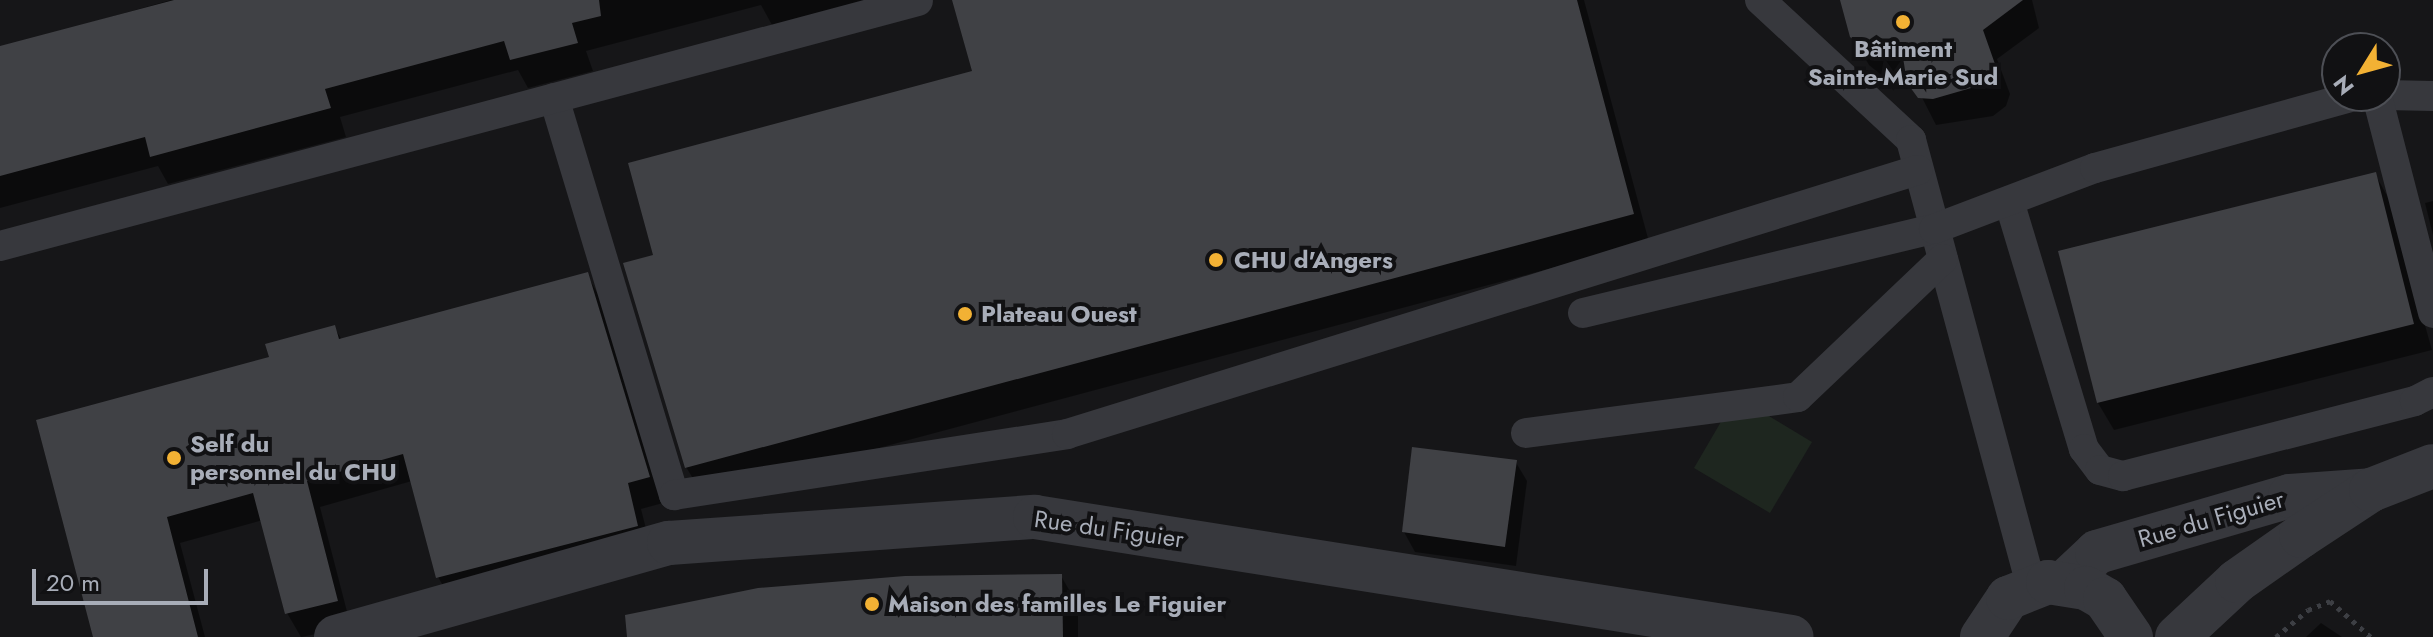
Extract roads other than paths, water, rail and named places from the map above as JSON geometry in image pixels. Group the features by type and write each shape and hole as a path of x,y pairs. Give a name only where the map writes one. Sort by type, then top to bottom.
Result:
{"street":[{"name":"Rue du Figuier","path":"2177,637 2237,581 2371,490 2433,466"},
{"name":"Rue du Figuier","path":"1982,637 2008,598 2048,584 2097,552 2290,496 2371,490"},
{"name":"Rue du Figuier","path":"336,637 669,543 1035,517 1792,637"},
{"path":"2048,584 2105,599 2131,637"}],"lane":[{"path":"1760,0 1911,140 1943,259 2048,584"},
{"path":"0,246 918,1"},
{"path":"2401,95 2433,96"},
{"path":"554,98 674,495 1067,434 1918,170"},
{"path":"1583,313 1934,229 2202,135 2321,104"},
{"path":"2381,112 2433,313"},
{"path":"2009,201 2084,449 2100,470 2123,476 2415,401 2433,392"},
{"path":"1526,433 1798,397 1943,259"}],"place":[{"name":"Bâtiment Sainte-Marie Sud","path":"1903,22"},
{"name":"CHU d'Angers","path":"1216,260"},
{"name":"Plateau Ouest","path":"965,314"},
{"name":"Self du personnel du CHU","path":"174,458"},
{"name":"Maison des familles Le Figuier","path":"872,604"}]}
